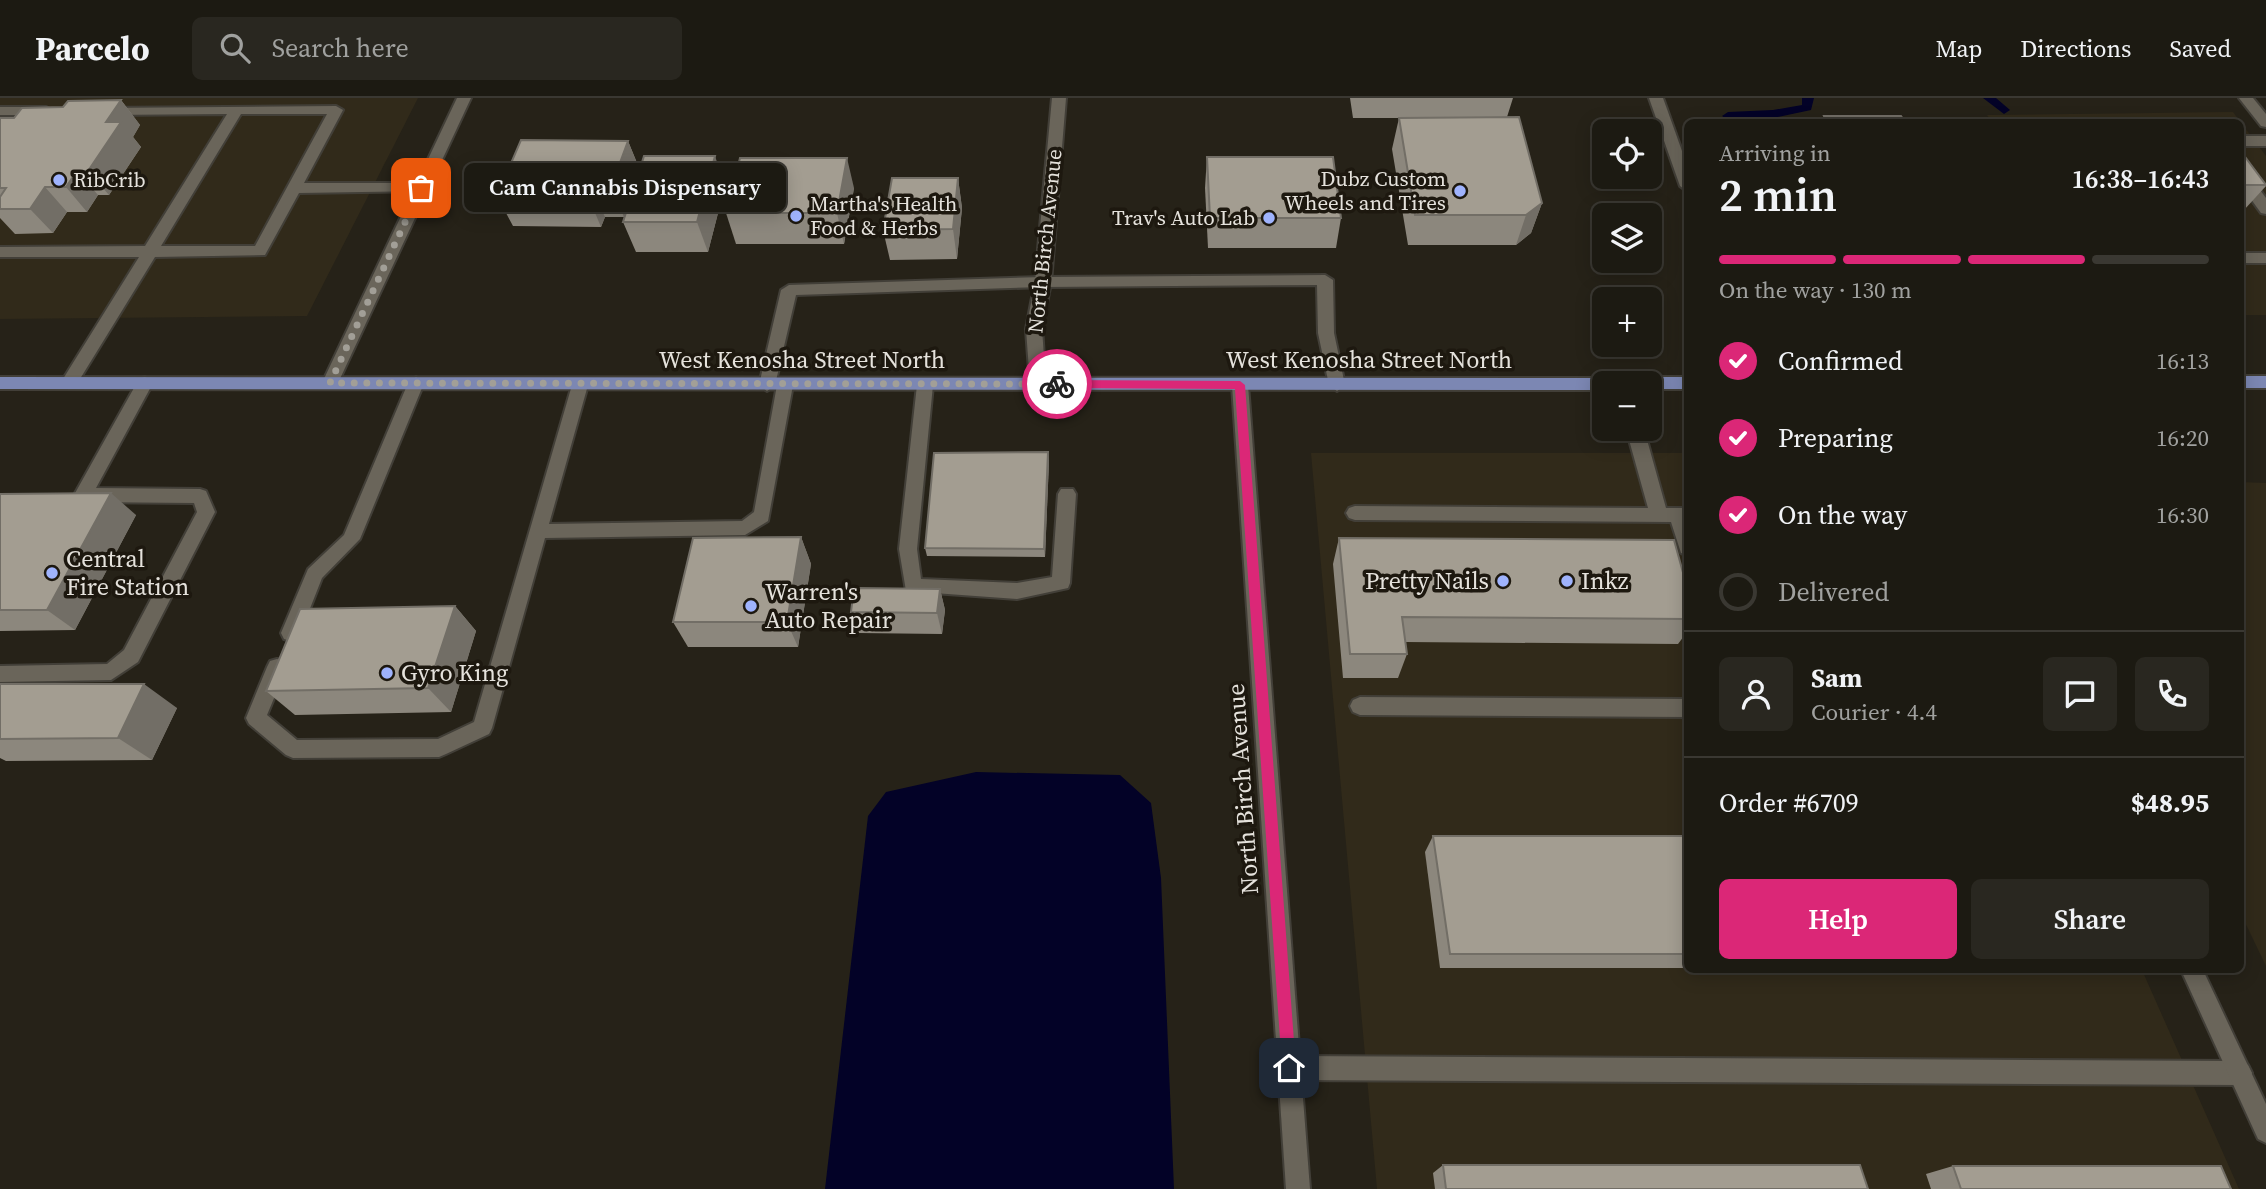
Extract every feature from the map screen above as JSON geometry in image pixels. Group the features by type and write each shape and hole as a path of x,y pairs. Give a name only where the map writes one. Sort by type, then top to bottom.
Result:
{"main road":[{"path":"2244,382 2266,382"},
{"name":"West Kenosha Street North","path":"0,383 1592,383"},
{"path":"1662,383 1684,383"}],"street":[{"path":"330,383 464,98"},
{"name":"North Birch Avenue","path":"1038,384 1034,329 1043,282 1059,98"},
{"path":"1656,98 1684,177"},
{"path":"2246,98 2266,123"},
{"path":"69,383 237,110"},
{"path":"0,252 260,251 336,110 84,111"},
{"path":"0,111 56,111"},
{"path":"2244,141 2266,141"},
{"path":"2244,179 2266,209"},
{"path":"294,188 421,188"},
{"path":"2244,258 2266,258"},
{"path":"539,531 745,528 762,516 789,290 1043,282 1325,280 1326,333 1337,384"},
{"path":"0,674 111,672 131,656 206,512 200,496 83,495 145,383"},
{"path":"415,383 351,539 315,574 256,718 293,749 439,748 482,728 580,384"},
{"path":"925,384 908,549 913,586 1017,591 1061,583 1067,494"},
{"name":"North Birch Avenue","path":"1240,385 1298,1189"},
{"path":"1641,441 1684,540"},
{"path":"1355,513 1675,515"},
{"path":"1360,706 1684,708"},
{"path":"2193,973 2266,1131"},
{"path":"1289,1068 2240,1073"}],"shaded area":[{"path":"0,98 418,98 307,316 0,319"},
{"path":"2233,112 2238,119 1990,119 1987,115"},
{"path":"2244,127 2266,156 2266,315 2244,315"},
{"path":"1311,453 1684,453 1684,973 2143,973 2239,1189 1377,1189"},
{"path":"2244,482 2266,483 2266,966 2244,920"}],"water":[{"path":"976,772 1120,775 1151,803 1161,878 1174,1189 825,1189 868,816 886,792"}],"building":[{"path":"121,100 106,122 121,122 88,171 77,171 66,187 45,187 30,209 0,209 0,197 6,188 0,188 0,118 14,118 22,108 63,107 68,101"},
{"path":"1824,116 1901,116 1903,119 1826,119"},
{"path":"1519,117 1542,203 1526,215 1415,215 1399,118"},
{"path":"521,140 628,141 611,187 591,187 588,196 497,196"},
{"path":"2244,155 2266,185 2244,185"},
{"path":"644,156 715,156 697,222 623,222"},
{"path":"1207,157 1333,157 1341,218 1210,218"},
{"path":"740,158 847,158 837,213 726,213"},
{"path":"892,178 958,178 953,229 883,230"},
{"path":"1048,452 1044,549 925,548 934,453"},
{"path":"111,493 47,610 0,610 0,494"},
{"path":"801,537 787,622 673,622 693,538"},
{"path":"1339,538 1674,540 1684,576 1684,619 1402,617 1407,654 1350,654"},
{"path":"854,588 940,589 937,613 851,612"},
{"path":"455,606 428,688 266,691 300,609"},
{"path":"0,684 144,684 118,738 0,739"},
{"path":"1433,836 1684,836 1684,954 1450,954"},
{"path":"1443,1165 1860,1165 1868,1189 1446,1189"},
{"path":"1953,1166 2221,1166 2231,1189 1961,1189"}],"waterway":[{"path":"1728,116 1773,114 1807,107 1808,98"},
{"path":"1989,98 2004,110"}],"way so far":[{"path":"421,188 330,383 1057,384"}],"place":[{"name":"RibCrib","path":"59,180"},
{"name":"Cam Cannabis Dispensary","path":"421,188"},
{"name":"Dubz Custom Wheels and Tires","path":"1460,191"},
{"name":"Martha's Health Food & Herbs","path":"796,216"},
{"name":"Trav's Auto Lab","path":"1269,218"},
{"name":"Central Fire Station","path":"52,573"},
{"name":"Pretty Nails","path":"1503,581"},
{"name":"Inkz","path":"1567,581"},
{"name":"Warren's Auto Repair","path":"751,606"},
{"name":"Gyro King","path":"387,673"}],"route":[{"path":"1057,384 1240,385 1289,1068"}]}
